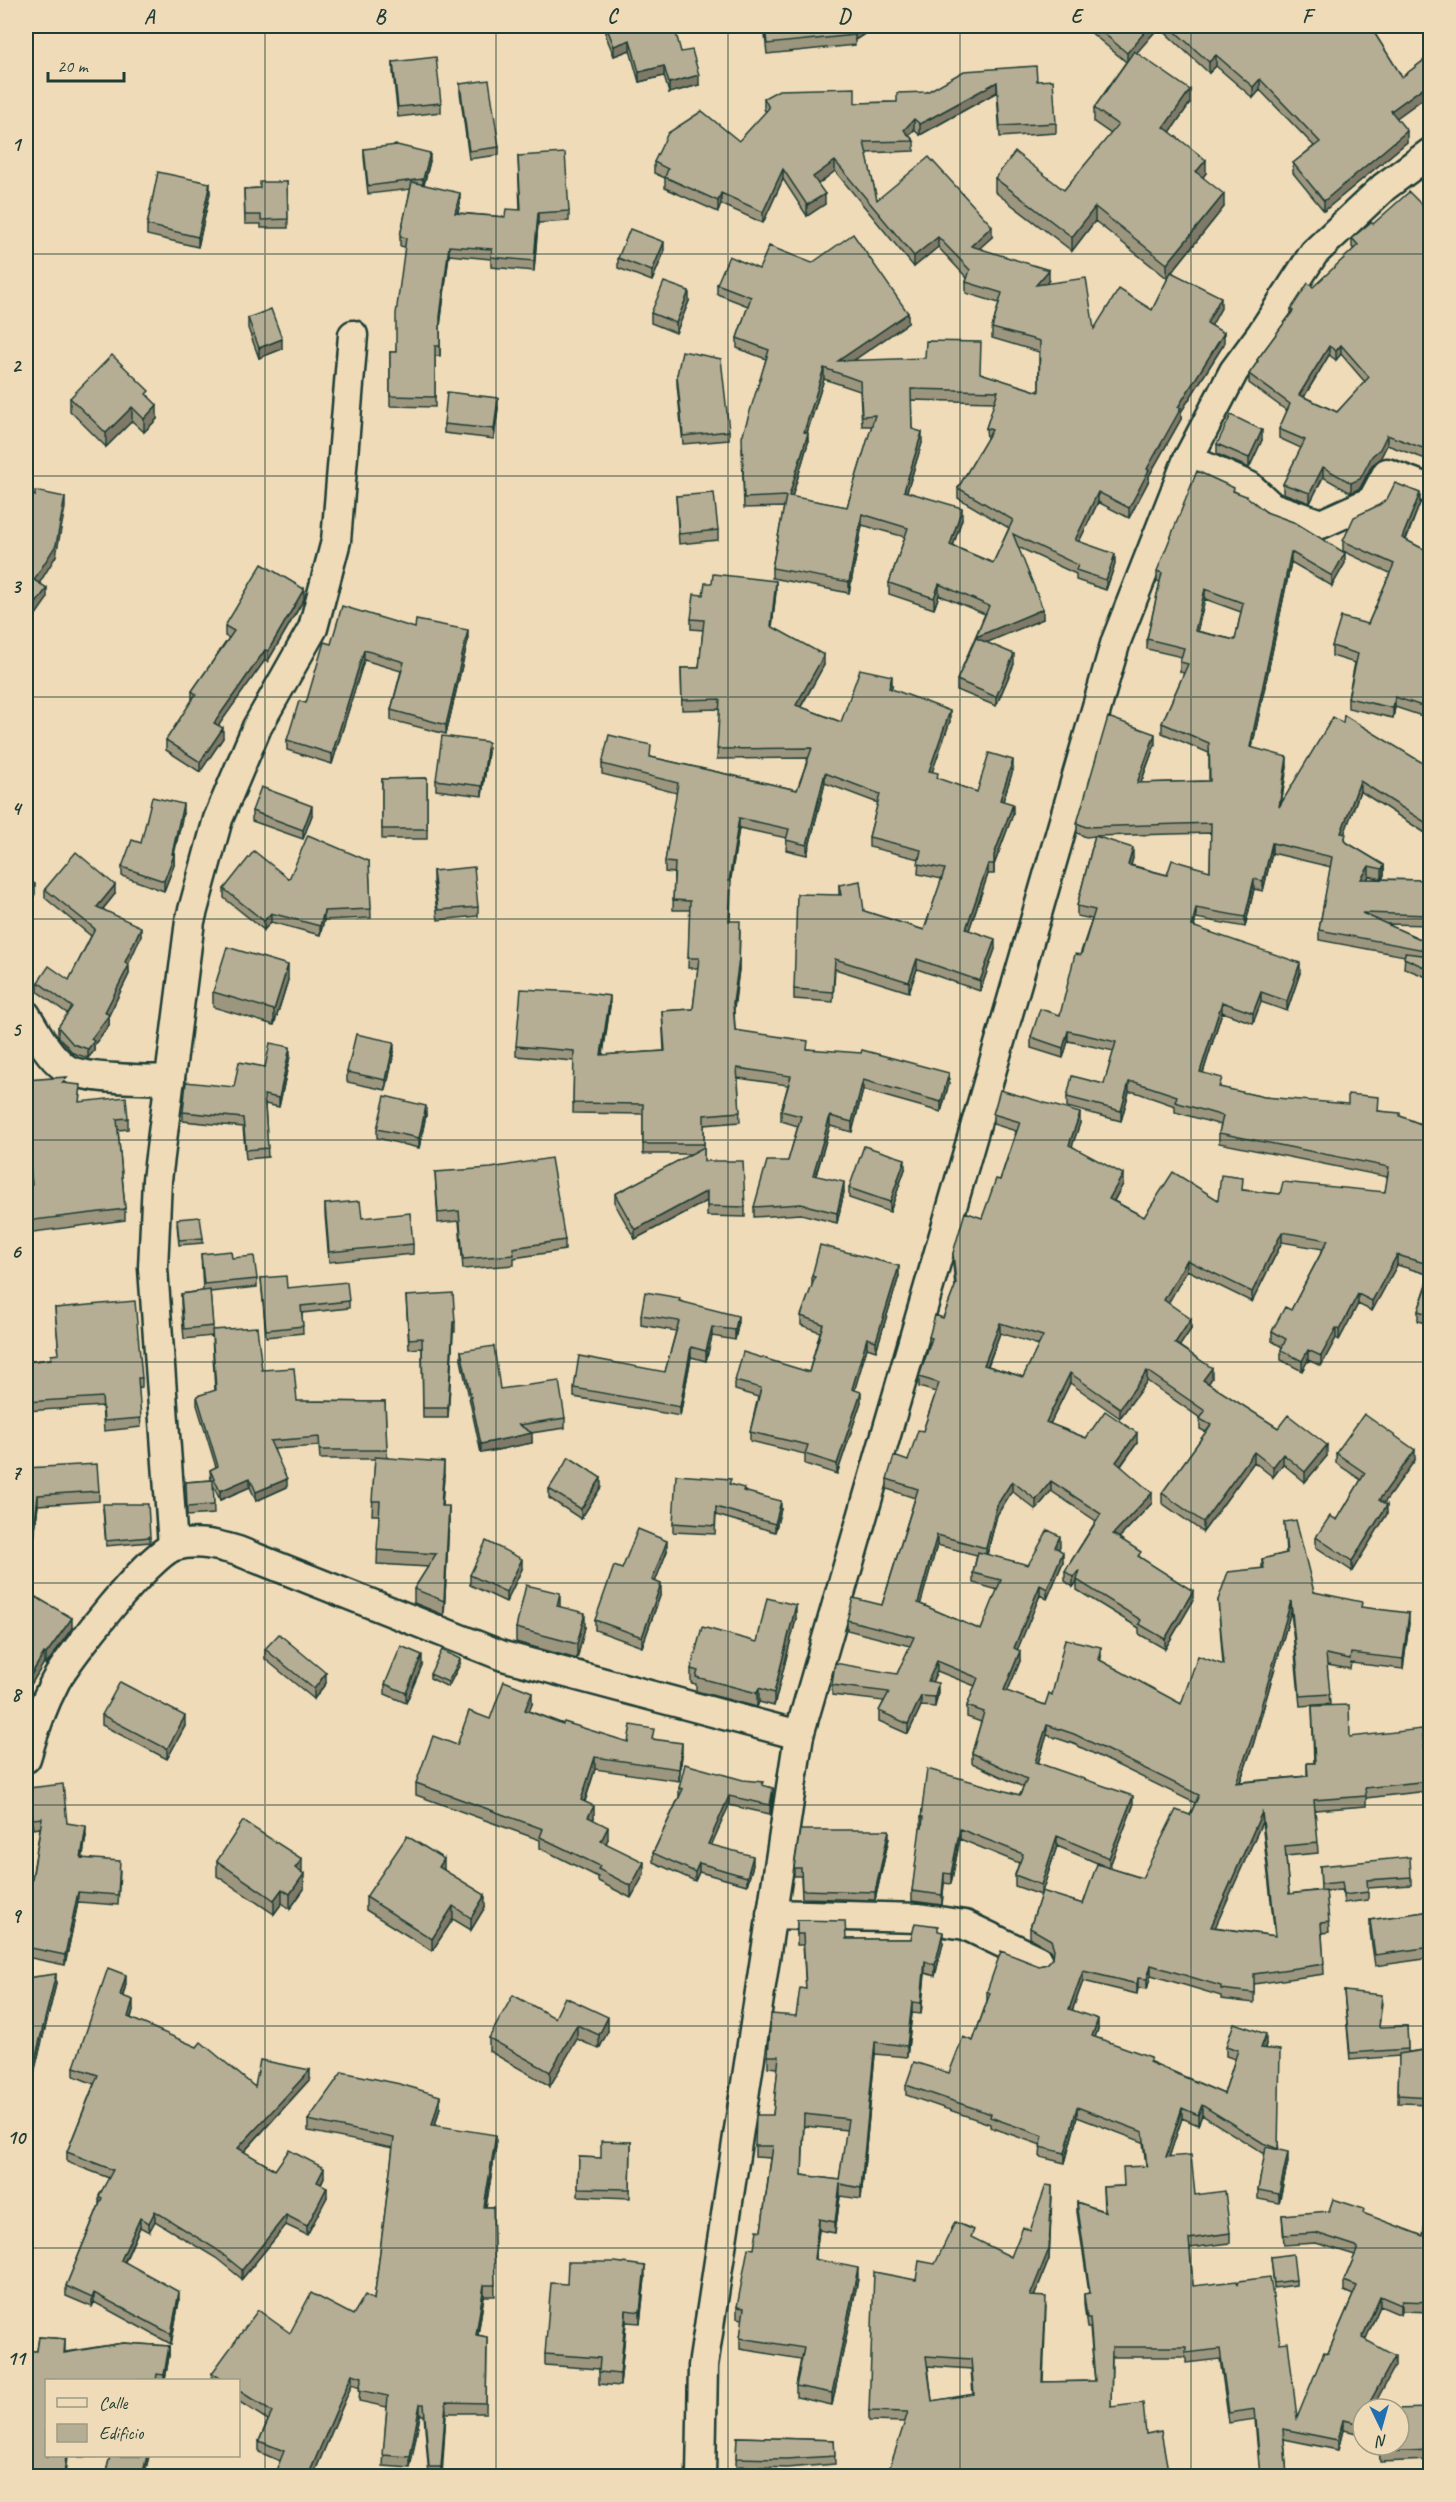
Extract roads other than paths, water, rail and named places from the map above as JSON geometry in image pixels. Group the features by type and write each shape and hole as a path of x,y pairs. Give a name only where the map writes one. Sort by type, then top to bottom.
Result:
{"street":[{"path":"701,2476 703,2366 799,1735 1116,641 1188,459 1234,371 1263,333 1314,253 1384,187 1431,153"},
{"path":"173,1546 153,1268 157,1180 190,921 218,819 257,728 313,628 336,542 353,335"},
{"path":"1188,459 1249,486 1272,507 1321,524 1372,501 1387,473 1431,489"},
{"path":"26,1015 52,1055 66,1070 88,1076 170,1080"},
{"path":"26,1758 55,1681 89,1634 143,1570 173,1546 209,1543 238,1551 503,1656 799,1735"},
{"path":"771,1914 920,1918 965,1925 1038,1959"}]}
